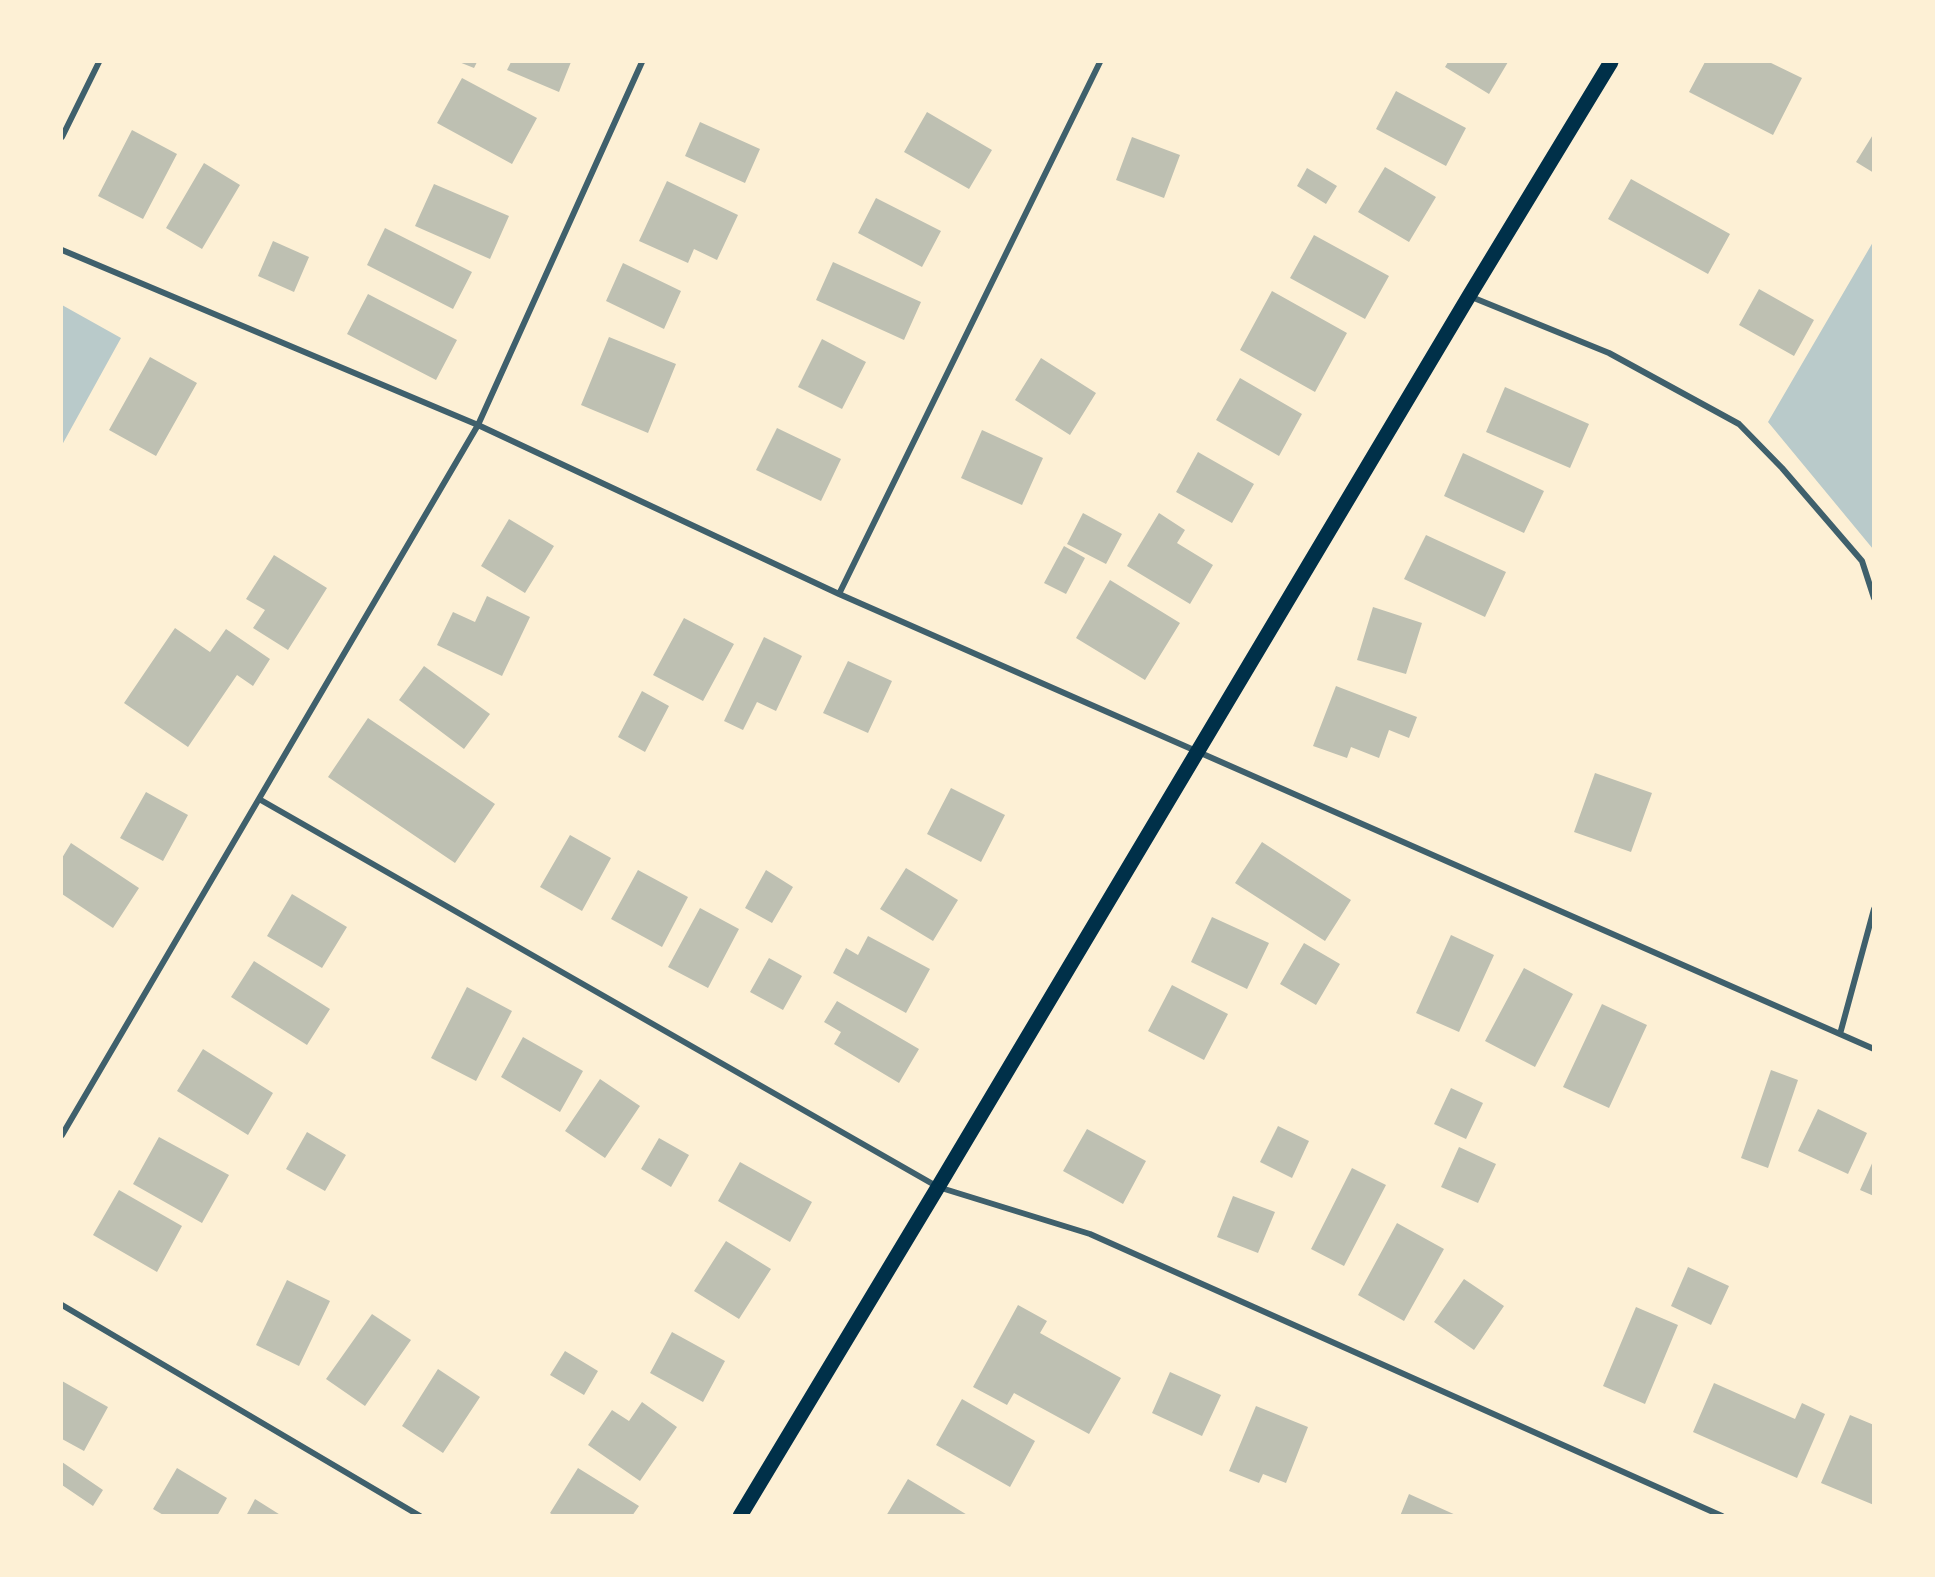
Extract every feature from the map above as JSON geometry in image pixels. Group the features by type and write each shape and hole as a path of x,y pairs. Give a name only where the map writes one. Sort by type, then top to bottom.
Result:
{"main road":[{"path":"740,1515 1611,62"}],"street":[{"path":"62,138 99,62"},
{"path":"62,1135 478,425 642,62"},
{"path":"839,594 1100,62"},
{"path":"62,250 478,425 839,594 1874,1049"},
{"path":"1469,296 1609,353 1739,424 1782,468 1862,561 1874,598"},
{"path":"260,799 938,1187 1090,1234 1722,1515"},
{"path":"1840,1034 1874,909"},
{"path":"62,1305 420,1515"}],"shaded area":[{"path":"1873,242 1873,549 1768,422"},
{"path":"62,305 121,338 62,445"}],"building":[{"path":"459,62 477,62 474,68"},
{"path":"511,62 571,62 559,92 507,70"},
{"path":"1448,62 1508,62 1489,94 1445,67"},
{"path":"1705,62 1769,62 1802,78 1773,135 1689,92"},
{"path":"462,78 537,118 512,164 437,123"},
{"path":"1396,91 1466,128 1446,166 1376,129"},
{"path":"927,112 992,150 969,189 904,152"},
{"path":"700,122 760,149 745,183 685,156"},
{"path":"132,130 177,154 143,219 98,196"},
{"path":"1874,133 1874,173 1856,162"},
{"path":"1132,137 1180,155 1164,198 1116,180"},
{"path":"204,163 240,185 202,249 166,228"},
{"path":"1385,167 1436,197 1409,242 1358,212"},
{"path":"1307,168 1337,186 1326,204 1297,186"},
{"path":"1631,179 1730,234 1708,274 1608,219"},
{"path":"667,181 738,215 717,260 694,249 688,263 639,241"},
{"path":"434,184 509,216 490,259 415,226"},
{"path":"876,198 941,231 922,267 858,233"},
{"path":"385,228 472,272 453,309 367,265"},
{"path":"1314,235 1389,276 1365,319 1290,278"},
{"path":"273,241 309,257 294,292 258,276"},
{"path":"833,262 921,302 904,340 816,300"},
{"path":"623,263 681,291 664,329 606,301"},
{"path":"1759,289 1814,320 1794,356 1739,325"},
{"path":"1272,291 1347,333 1315,392 1240,350"},
{"path":"368,294 457,340 436,380 347,334"},
{"path":"609,337 676,364 648,433 581,405"},
{"path":"822,339 866,362 842,409 798,387"},
{"path":"150,357 197,383 156,456 109,430"},
{"path":"1041,358 1096,393 1070,435 1015,400"},
{"path":"1240,378 1302,414 1279,456 1216,420"},
{"path":"1505,387 1589,424 1570,468 1486,432"},
{"path":"777,428 841,459 821,501 756,470"},
{"path":"982,430 1043,458 1022,505 961,478"},
{"path":"1198,452 1254,484 1232,523 1176,492"},
{"path":"1463,453 1544,491 1524,533 1444,496"},
{"path":"1083,513 1122,534 1106,564 1067,544"},
{"path":"1159,513 1185,530 1177,543 1213,565 1190,604 1127,566"},
{"path":"509,519 554,546 525,593 481,566"},
{"path":"1426,535 1506,572 1485,617 1404,579"},
{"path":"1064,546 1085,558 1066,594 1044,583"},
{"path":"274,555 327,588 288,650 253,628 265,610 246,599"},
{"path":"1110,580 1180,623 1145,680 1076,638"},
{"path":"487,596 530,617 502,676 437,645 453,612 475,622"},
{"path":"1373,607 1422,623 1406,674 1357,660"},
{"path":"684,618 734,644 703,701 653,675"},
{"path":"175,628 210,652 226,629 270,659 253,686 237,675 188,747 124,703"},
{"path":"764,637 802,656 776,711 757,702 743,730 724,721"},
{"path":"848,661 892,681 868,733 823,713"},
{"path":"424,666 490,714 464,749 399,700"},
{"path":"1336,686 1417,717 1409,738 1389,730 1379,758 1351,747 1347,758 1313,746"},
{"path":"642,691 669,706 645,752 618,737"},
{"path":"368,718 495,804 455,863 328,777"},
{"path":"1595,773 1652,793 1631,852 1574,832"},
{"path":"951,788 1005,815 981,862 927,834"},
{"path":"146,792 188,815 163,861 120,838"},
{"path":"570,835 611,858 582,911 540,887"},
{"path":"1262,842 1351,900 1325,941 1235,883"},
{"path":"71,843 139,888 113,928 62,894 62,858"},
{"path":"906,868 958,900 933,941 880,909"},
{"path":"638,870 688,897 662,947 611,919"},
{"path":"766,870 793,887 772,923 745,908"},
{"path":"292,894 347,927 322,968 267,936"},
{"path":"700,908 739,929 708,988 668,967"},
{"path":"1212,917 1269,943 1247,989 1191,962"},
{"path":"1451,935 1494,955 1459,1032 1416,1013"},
{"path":"868,936 930,969 906,1013 833,973 846,948 858,955"},
{"path":"1304,943 1340,964 1316,1005 1280,984"},
{"path":"769,958 802,976 783,1010 750,992"},
{"path":"254,961 330,1009 307,1045 231,997"},
{"path":"1524,968 1573,994 1535,1067 1485,1041"},
{"path":"1172,985 1228,1014 1204,1060 1148,1031"},
{"path":"467,987 512,1011 476,1081 431,1058"},
{"path":"837,1001 919,1049 899,1083 834,1044 841,1032 824,1022"},
{"path":"1602,1004 1647,1025 1609,1108 1563,1087"},
{"path":"523,1037 583,1071 560,1112 501,1077"},
{"path":"203,1049 273,1093 248,1135 177,1091"},
{"path":"1771,1070 1798,1080 1768,1168 1741,1158"},
{"path":"600,1079 640,1106 605,1158 565,1131"},
{"path":"1451,1088 1483,1103 1466,1139 1434,1124"},
{"path":"1818,1109 1867,1133 1848,1174 1798,1151"},
{"path":"1278,1126 1309,1141 1292,1178 1260,1162"},
{"path":"1087,1129 1146,1161 1123,1204 1063,1171"},
{"path":"307,1132 346,1155 325,1191 286,1169"},
{"path":"159,1137 229,1175 202,1223 133,1184"},
{"path":"659,1138 689,1155 671,1187 641,1169"},
{"path":"1459,1147 1496,1164 1478,1203 1441,1187"},
{"path":"1874,1159 1874,1196 1860,1190"},
{"path":"740,1162 812,1202 790,1242 718,1201"},
{"path":"1352,1168 1386,1185 1344,1266 1311,1249"},
{"path":"119,1190 182,1226 157,1272 93,1235"},
{"path":"1233,1196 1275,1212 1258,1253 1217,1237"},
{"path":"1397,1223 1444,1249 1404,1321 1358,1295"},
{"path":"726,1241 771,1269 739,1319 694,1291"},
{"path":"1688,1267 1729,1286 1711,1325 1671,1306"},
{"path":"1464,1279 1504,1306 1474,1350 1434,1322"},
{"path":"287,1280 330,1301 299,1366 256,1345"},
{"path":"1018,1305 1047,1321 1040,1333 1121,1378 1089,1434 1014,1393 1007,1405 973,1387"},
{"path":"1636,1307 1678,1325 1645,1404 1603,1386"},
{"path":"372,1314 411,1340 365,1406 326,1379"},
{"path":"672,1332 725,1361 703,1402 650,1373"},
{"path":"565,1351 598,1371 584,1395 550,1375"},
{"path":"438,1369 480,1397 443,1453 402,1426"},
{"path":"1170,1372 1221,1395 1202,1436 1152,1413"},
{"path":"62,1381 108,1407 84,1451 62,1439"},
{"path":"1714,1383 1795,1419 1802,1403 1825,1414 1797,1478 1693,1432"},
{"path":"962,1399 1035,1441 1010,1487 936,1445"},
{"path":"642,1402 677,1427 640,1481 588,1445 612,1410 629,1421"},
{"path":"1256,1406 1308,1427 1286,1483 1263,1474 1259,1483 1229,1471"},
{"path":"1850,1415 1874,1425 1874,1505 1821,1483"},
{"path":"62,1462 103,1490 93,1506 62,1485"},
{"path":"177,1468 227,1498 217,1516 165,1516 153,1509"},
{"path":"578,1468 639,1506 632,1516 554,1516 550,1513"},
{"path":"908,1479 969,1516 886,1516"},
{"path":"1409,1494 1458,1516 1400,1516"},
{"path":"255,1499 282,1516 246,1516"}]}
